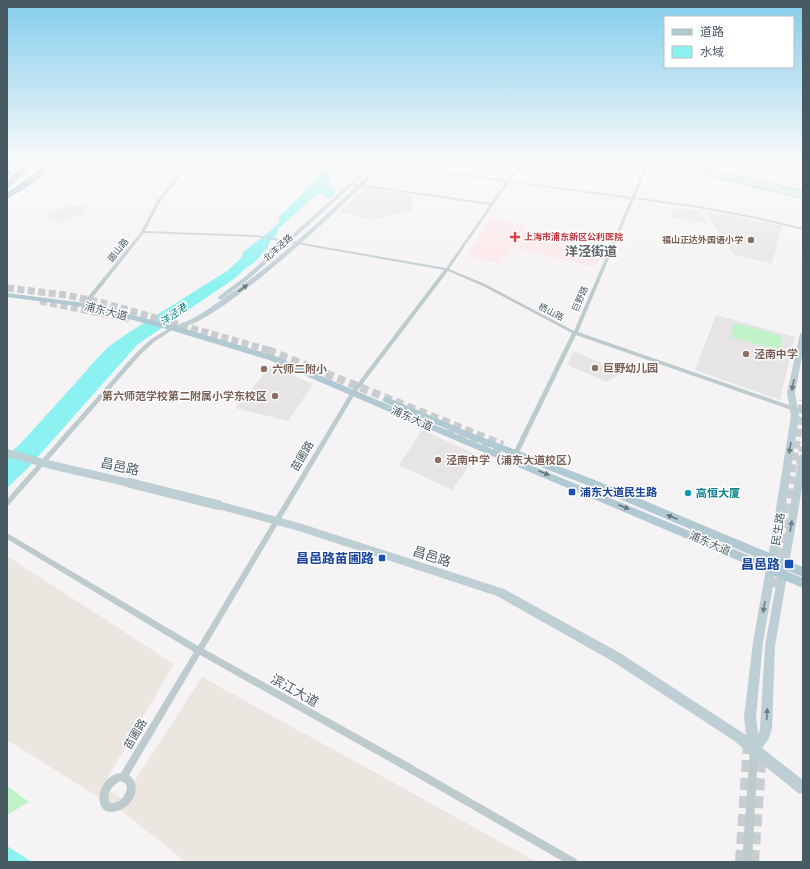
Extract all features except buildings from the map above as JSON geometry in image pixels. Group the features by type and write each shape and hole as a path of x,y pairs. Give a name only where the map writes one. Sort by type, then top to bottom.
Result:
{"main road":[{"name":"北洋泾路","path":"175,326 224,295 290,240 330,204"},
{"name":"北洋泾路","path":"175,326 196,320 242,290 340,204"},
{"name":"浦东大道","path":"7,289 86,303 145,318 175,326 272,358 355,390 514,458 772,564 783,569 803,583"},
{"name":"浦东大道","path":"7,295 86,303"},
{"name":"民生路","path":"754,749 750,725 758,642 772,564 795,416 799,411 792,400 791,393 803,334"},
{"name":"昌邑路","path":"7,453 142,485 276,520 500,592 616,657 737,736 803,788"},
{"name":"民生路","path":"754,749 764,736 766,729 770,646 803,457"},
{"name":"浦东大道","path":"783,569 803,572"}],"street":[{"name":"崮山路","path":"86,303 143,232 157,204"},
{"name":"苗圃路","path":"123,777 355,390 448,269 492,204"},
{"name":"巨野路","path":"514,458 574,333 631,204"},
{"path":"670,204 757,218 803,229"},
{"name":"栖山路","path":"143,232 256,236 290,240 448,269 484,285 574,333 799,411"},
{"name":"北洋泾路","path":"7,503 138,354 152,341 175,326"},
{"name":"滨江大道","path":"7,536 198,650 404,765 573,862"},
{"name":"民生路","path":"747,862 754,749"}],"shaded area":[{"path":"347,204 411,204 413,210 373,220 339,211"},
{"path":"71,205 86,207 82,210 86,212 61,222 46,215"},
{"path":"675,208 700,211 706,223 669,217"},
{"name":"福山正达外国语小学","path":"706,212 782,226 772,264 733,254"},
{"name":"上海市浦东新区公利医院","path":"489,217 525,225 523,229 580,244 577,250 601,258 594,267 511,248 500,264 468,256"},
{"name":"泾南中学","path":"716,315 795,337 780,400 695,370"},
{"name":"巨野幼儿园","path":"574,351 622,372 607,382 567,365"},
{"name":"第六师范学校第二附属小学东校区","path":"271,366 313,384 288,421 235,408"},
{"name":"泾南中学（浦东大道校区）","path":"422,430 477,455 452,490 399,465"},
{"path":"7,556 174,664 102,787 123,799 202,677 537,862 186,862 127,815 7,740"}],"green space":[{"path":"734,323 782,336 780,350 731,337"},
{"path":"7,786 29,802 7,815"}],"water":[{"name":"洋泾港","path":"292,204 306,204 278,229 276,236 269,242 268,248 251,265 235,278 137,345 27,469 7,488 7,456 21,443 108,347 227,271 241,258 243,252 274,228 280,221 278,218"},
{"path":"7,846 32,862 7,862"}],"tunnel":[{"path":"7,288 66,295 100,302 269,350"},
{"path":"40,301 129,319"},
{"path":"269,350 503,445"},
{"path":"790,484 803,400"},
{"path":"447,430 503,454"},
{"path":"800,464 803,447"},
{"path":"773,587 790,483"},
{"path":"741,862 749,743"},
{"path":"753,862 761,751"}],"place":[{"name":"上海市浦东新区公利医院","path":"515,237"},
{"name":"福山正达外国语小学","path":"751,240"},
{"name":"泾南中学","path":"746,354"},
{"name":"巨野幼儿园","path":"595,368"},
{"name":"六师二附小","path":"264,369"},
{"name":"第六师范学校第二附属小学东校区","path":"275,396"},
{"name":"泾南中学（浦东大道校区）","path":"438,460"},
{"name":"浦东大道民生路","path":"572,492"},
{"name":"高恒大厦","path":"688,493"},
{"name":"昌邑路苗圃路","path":"382,558"},
{"name":"昌邑路","path":"789,564"}],"district":[{"name":"洋泾街道","path":"591,251"}]}
